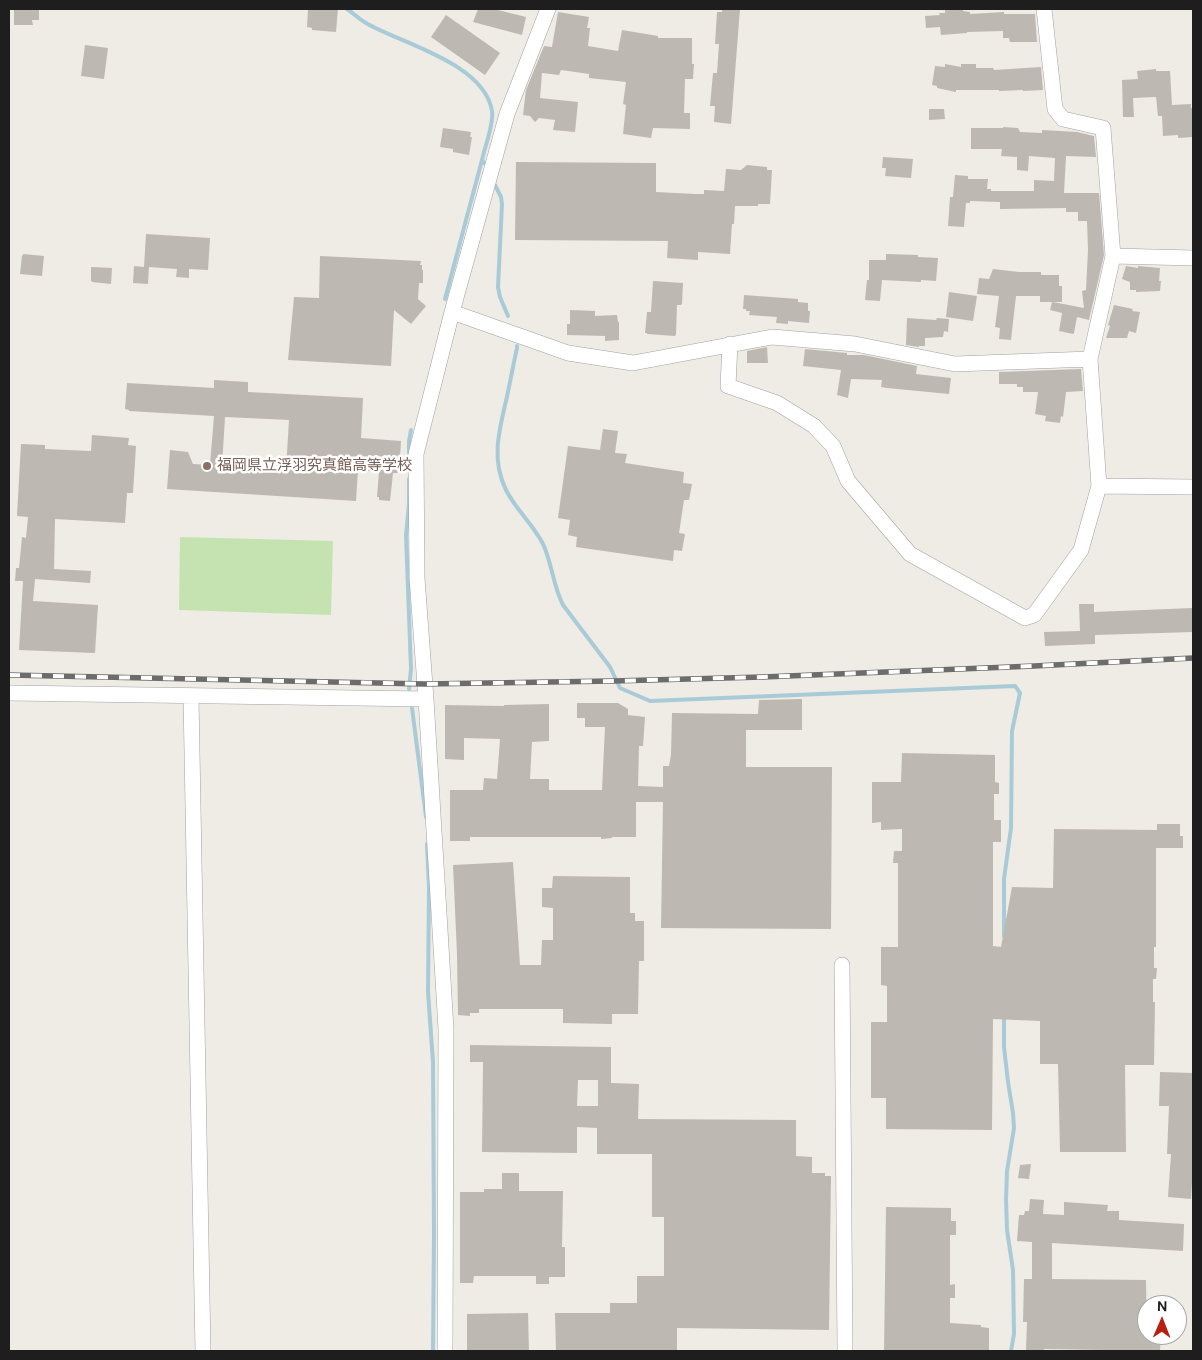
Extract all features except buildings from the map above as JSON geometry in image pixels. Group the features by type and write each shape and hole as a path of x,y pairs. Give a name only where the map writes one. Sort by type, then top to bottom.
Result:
{"street":[{"path":"445,1351 446,1029 417,578 416,454 452,312 507,114 548,9"},
{"path":"730,344 728,386 777,403 814,426 833,446 848,481 910,554 1025,618 1034,615 1081,550 1099,486 1090,359 1112,256 1103,128 1062,118 1055,109 1044,9"},
{"path":"1112,256 1193,258"},
{"path":"452,312 568,353 633,363 772,337 855,344 955,364 1090,359"},
{"path":"1099,486 1193,487"},
{"path":"9,693 426,699"},
{"path":"191,696 203,1351"},
{"path":"842,965 845,1351"}],"green space":[{"path":"180,537 333,541 331,615 179,610"}],"waterway":[{"path":"347,9 381,31 439,57 474,80 486,94 492,111 491,129 482,160 484,163"},
{"path":"445,299 482,160"},
{"path":"495,185 502,204 498,287 508,316"},
{"path":"517,346 499,434 498,457 501,479 519,511 543,544 563,605 610,667 620,688 650,701 1015,686 1020,693 1012,731 1011,828 1004,879 1004,936"},
{"path":"409,455 411,430"},
{"path":"409,479 406,535 411,669 409,689"},
{"path":"412,708 426,817"},
{"path":"427,844 429,888 428,992 433,1062 433,1351"},
{"path":"1004,1016 1004,1047 1014,1128 1007,1171 1006,1199 1007,1230 1013,1270 1014,1334 1011,1351"}],"railway":[{"path":"9,675 425,684 763,677 1193,658"}],"place":[{"name":"福岡県立浮羽究真館高等学校","path":"207,466"}]}
